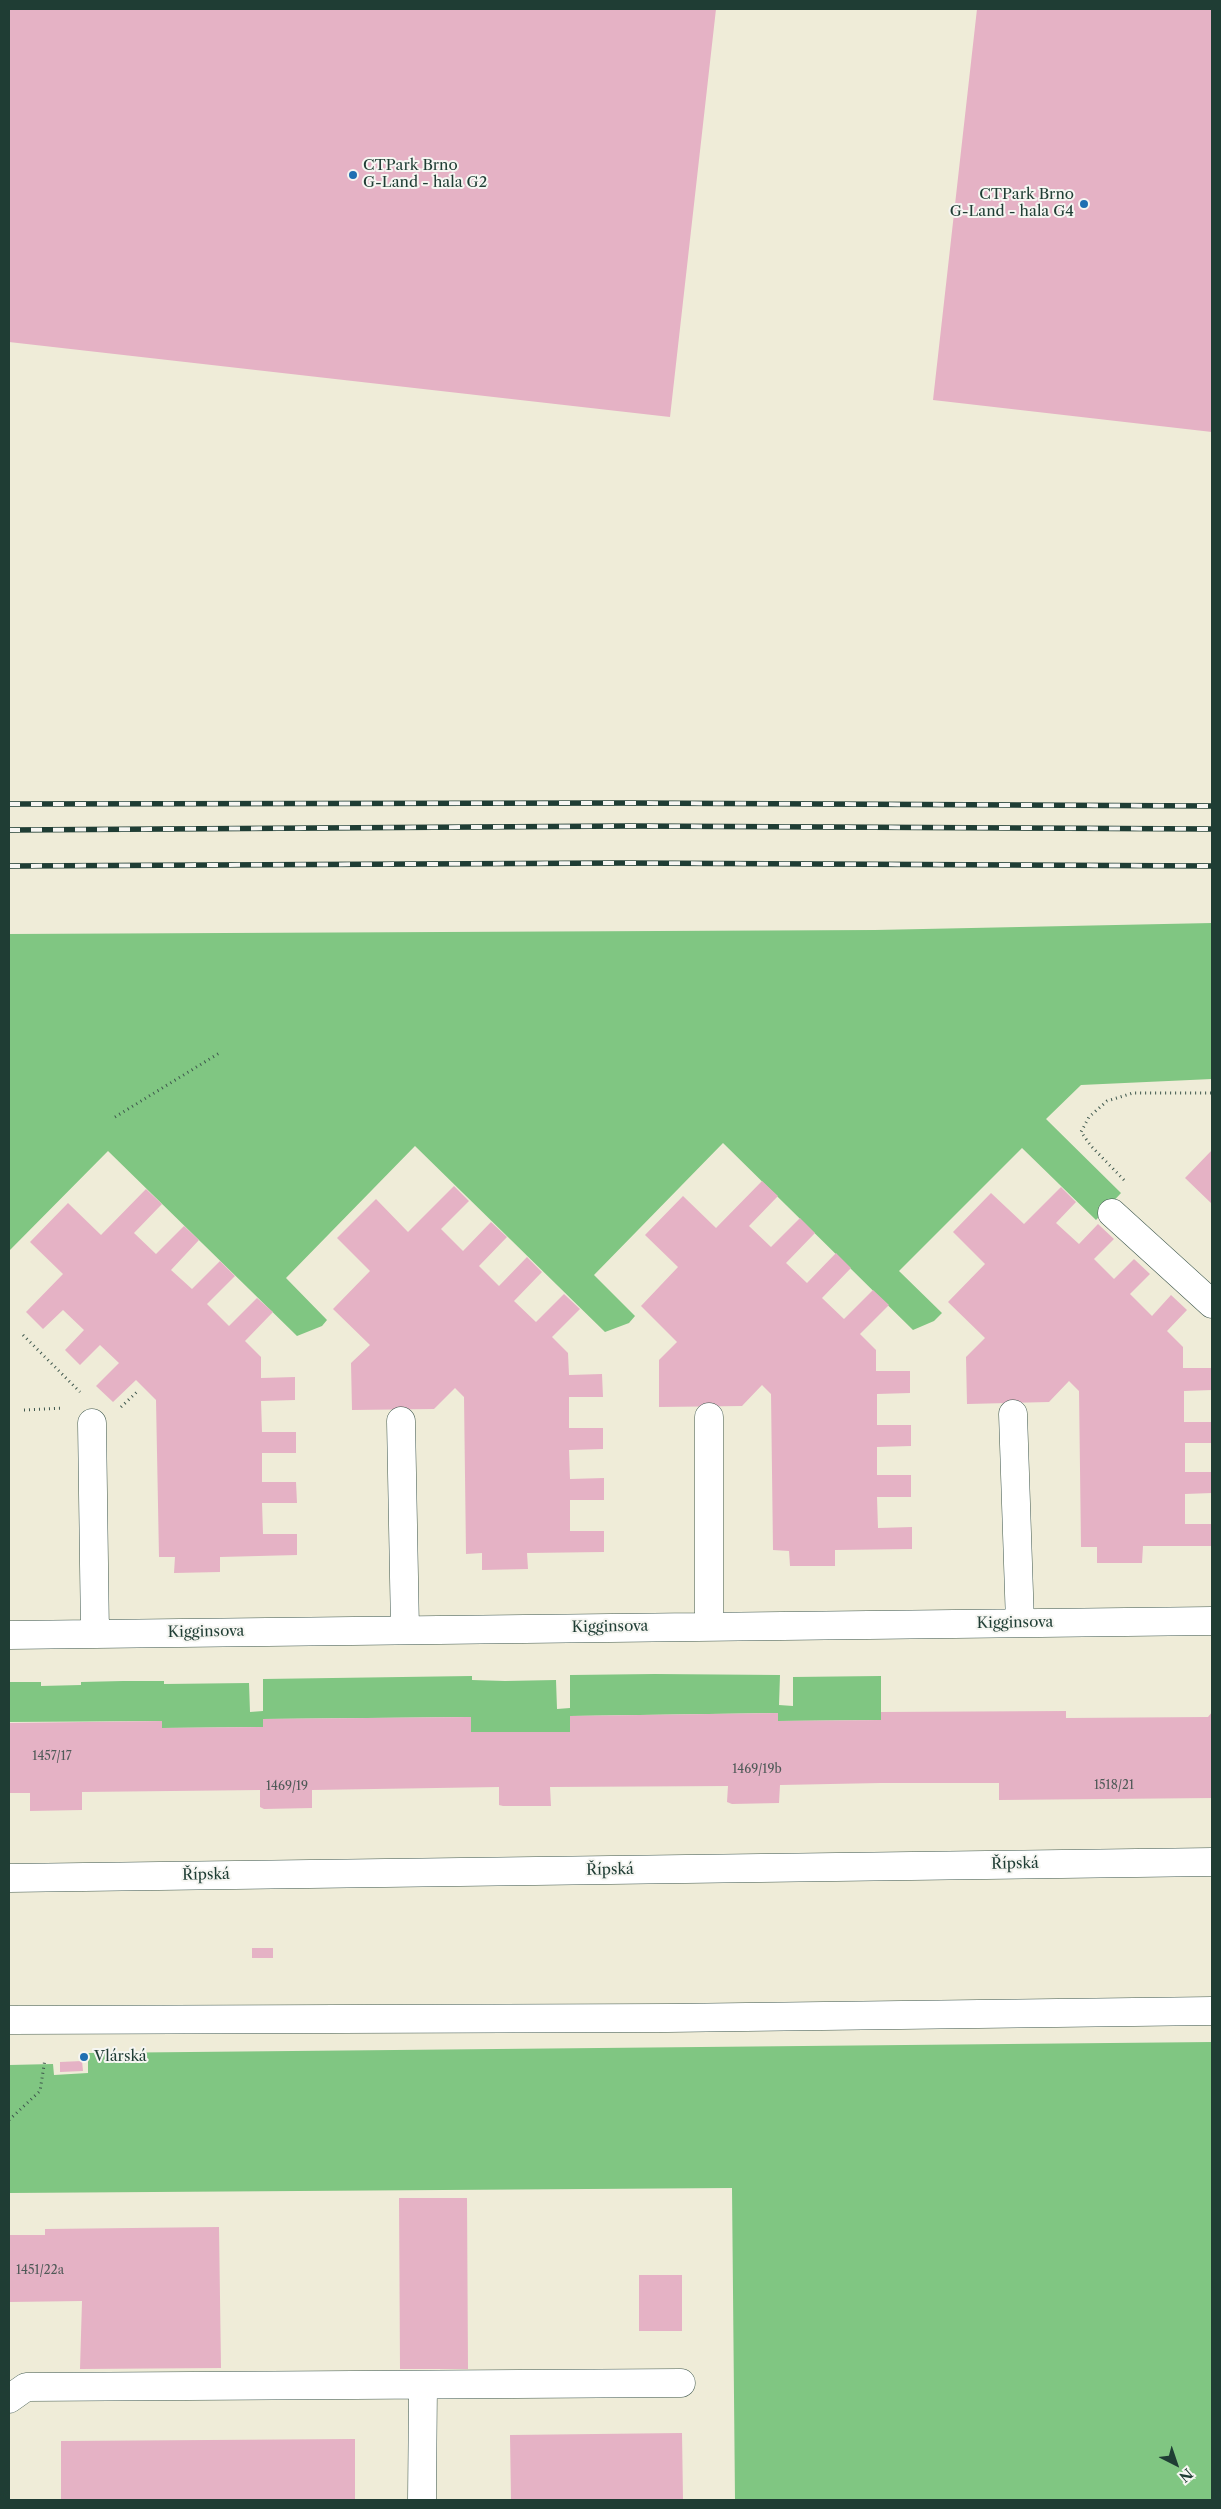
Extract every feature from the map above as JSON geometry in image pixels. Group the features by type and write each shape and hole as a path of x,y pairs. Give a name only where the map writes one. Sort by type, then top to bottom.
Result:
{"street":[{"path":"1112,1213 1212,1304"},
{"path":"1013,1414 1020,1623"},
{"path":"709,1417 709,1626"},
{"path":"401,1421 405,1629"},
{"path":"92,1423 95,1634"},
{"name":"Kigginsova","path":"9,1635 1212,1621"},
{"name":"Řípská","path":"9,1878 1212,1862"},
{"path":"9,2020 688,2017 1212,2011"},
{"path":"9,2399 26,2387 682,2384"},
{"path":"422,2500 424,2385"}],"path":[{"path":"115,1117 221,1052"},
{"path":"1112,1213 1129,1186 1091,1146 1081,1132 1089,1117 1107,1101 1133,1093 1212,1093"},
{"path":"23,1335 82,1394"},
{"path":"24,1410 68,1408"},
{"path":"9,2120 40,2091 45,2059"}],"green space":[{"path":"1212,923 1212,1079 1081,1085 1046,1119 1121,1193 1096,1220 1022,1148 899,1271 942,1313 934,1321 913,1330 723,1143 594,1275 635,1316 629,1323 605,1332 415,1146 286,1278 327,1320 322,1326 297,1336 108,1151 9,1251 9,934 875,930"},
{"path":"570,1675 780,1675 779,1705 793,1706 793,1677 881,1676 881,1720 778,1721 778,1713 571,1716 570,1732 471,1732 471,1717 263,1719 263,1727 162,1728 162,1721 9,1722 9,1682 41,1682 41,1686 81,1685 81,1682 123,1681 164,1681 164,1684 249,1683 250,1712 263,1711 263,1679 472,1676 472,1680 556,1680 557,1709 570,1708"},
{"path":"1212,2042 1212,2500 735,2500 732,2188 9,2193 9,2065 53,2064 54,2075 88,2073 88,2053"}],"building":[{"name":"CTPark Brno G-Land - hala G2","path":"9,9 716,9 670,417 9,342"},
{"name":"CTPark Brno G-Land - hala G4","path":"977,9 1212,9 1212,432 933,400"},
{"path":"1212,1150 1212,1204 1185,1178"},
{"path":"762,1181 778,1196 749,1226 771,1247 800,1218 815,1233 786,1263 807,1283 836,1253 851,1268 822,1298 844,1319 873,1290 889,1305 860,1334 876,1350 876,1371 910,1371 910,1393 877,1394 877,1425 911,1425 911,1446 877,1447 877,1475 911,1475 911,1497 877,1497 878,1528 912,1527 912,1549 835,1550 835,1566 790,1566 789,1551 773,1550 771,1394 762,1385 742,1406 659,1407 659,1360 677,1342 641,1306 678,1267 645,1235 683,1196 716,1228"},
{"path":"454,1186 469,1201 441,1229 463,1251 491,1222 507,1237 479,1266 499,1286 527,1257 542,1272 514,1301 536,1322 564,1294 580,1309 552,1337 568,1353 569,1375 602,1374 603,1397 569,1397 569,1428 603,1428 603,1449 569,1450 570,1479 604,1478 604,1500 570,1500 570,1531 604,1531 604,1552 527,1553 528,1569 482,1570 482,1553 466,1554 464,1397 455,1388 434,1409 352,1410 351,1363 370,1345 333,1309 370,1271 337,1238 376,1199 408,1232"},
{"path":"1061,1187 1076,1202 1056,1223 1079,1244 1098,1224 1114,1239 1094,1259 1114,1279 1134,1259 1150,1274 1130,1294 1152,1316 1171,1295 1187,1310 1167,1331 1183,1347 1183,1368 1212,1368 1212,1390 1184,1391 1184,1422 1212,1422 1212,1443 1185,1443 1185,1472 1212,1472 1212,1493 1185,1494 1185,1524 1212,1524 1212,1546 1143,1546 1142,1563 1097,1563 1097,1547 1081,1547 1079,1391 1069,1381 1049,1402 967,1404 966,1357 985,1338 948,1302 985,1264 953,1232 991,1193 1024,1224"},
{"path":"146,1189 162,1204 134,1233 156,1254 184,1226 199,1240 171,1270 192,1289 220,1261 235,1276 207,1304 229,1326 257,1298 273,1312 245,1341 261,1357 261,1378 295,1377 295,1400 261,1401 262,1432 296,1432 296,1453 262,1453 262,1482 296,1482 297,1503 262,1503 263,1534 297,1534 297,1555 220,1557 220,1572 174,1573 175,1557 159,1557 156,1400 136,1380 113,1402 96,1386 119,1363 100,1345 80,1365 65,1350 84,1330 63,1310 43,1329 26,1312 63,1274 30,1242 68,1203 101,1235"},
{"path":"1066,1711 1066,1718 1208,1717 1212,1712 1212,1798 999,1800 999,1783 881,1783 780,1785 779,1803 732,1804 727,1802 728,1786 550,1787 551,1806 503,1806 499,1805 499,1787 312,1790 312,1808 264,1809 260,1807 260,1790 82,1792 82,1810 30,1811 30,1793 9,1793 9,1723 162,1721 162,1728 263,1727 263,1719 471,1717 471,1732 570,1732 570,1716 778,1713 778,1721 881,1720 881,1712"},
{"path":"252,1948 273,1948 273,1958 252,1958"},
{"path":"82,2061 83,2071 60,2072 60,2062"},
{"path":"399,2198 467,2198 468,2369 400,2369"},
{"path":"219,2227 221,2368 80,2369 82,2301 9,2302 9,2235 45,2235 45,2229"},
{"path":"639,2275 682,2275 682,2331 639,2331"},
{"path":"682,2433 683,2500 511,2500 510,2435"},
{"path":"355,2439 355,2500 61,2500 61,2441"}],"railway":[{"path":"9,804 627,803 1212,806"},
{"path":"9,830 629,826 1212,829"},
{"path":"9,866 621,863 1212,866"}],"place":[{"name":"CTPark Brno G-Land - hala G2","path":"353,175"},
{"name":"CTPark Brno G-Land - hala G4","path":"1084,204"},
{"name":"Vlárská","path":"84,2057"}]}
